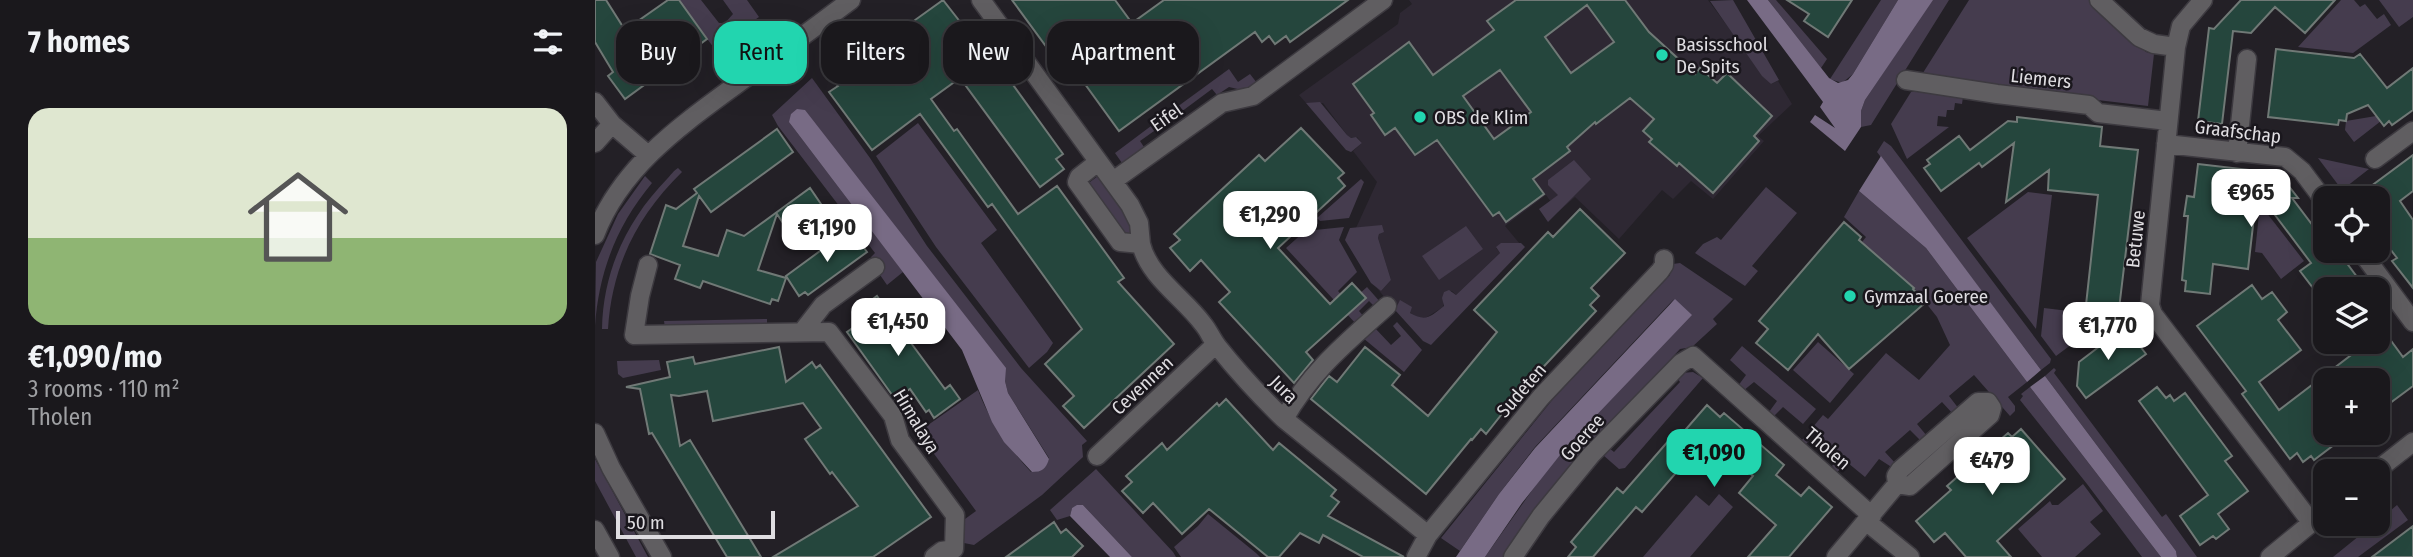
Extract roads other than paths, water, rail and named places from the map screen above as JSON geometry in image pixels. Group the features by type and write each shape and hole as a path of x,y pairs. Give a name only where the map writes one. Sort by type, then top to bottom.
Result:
{"street":[{"path":"595,235 619,191 647,155 700,112 851,0"},
{"name":"Jura","path":"981,0 1130,205 1139,223 1144,257 1204,325 1216,345 1284,419 1428,535"},
{"name":"Eifel","path":"1113,180 1222,103 1253,96 1383,0"},
{"path":"2099,0 2139,37 2154,44 2176,47"},
{"name":"Betuwe","path":"2203,0 2181,26 2176,47 2150,305 2153,314 2311,523"},
{"path":"2237,153 2248,59"},
{"name":"Liemers","path":"1906,80 2088,105 2098,113 2168,121"},
{"path":"595,103 612,124 647,155"},
{"path":"595,143 612,124"},
{"path":"2375,159 2413,131"},
{"name":"Graafschap","path":"2166,144 2285,157 2302,171 2313,186"},
{"path":"1098,162 1079,177 1077,182 1081,190 1120,242 1141,244"},
{"name":"Sudeten","path":"1416,557 1428,535 1541,397 1660,271 1664,260"},
{"path":"2370,263 2413,322"},
{"name":"Himalaya","path":"648,265 634,335 829,332 893,416 900,440 955,515 961,553"},
{"path":"802,332 823,305 875,267"},
{"path":"1284,419 1296,398 1326,361 1387,306"},
{"name":"Cevennen","path":"1097,456 1216,345"},
{"name":"Tholen","path":"1693,356 1910,557"},
{"name":"Goeree","path":"1513,557 1541,516 1591,456 1681,363 1693,356"},
{"path":"1836,557 1897,485 1896,476 1900,470 1978,402 1985,401 1991,405 1990,415 1910,486 1897,485"},
{"path":"595,433 628,499 662,557"},
{"path":"2390,460 2413,442"},
{"path":"2270,557 2311,523"},
{"path":"595,530 610,557"},
{"path":"934,557 942,551 961,553"}],"place":[{"name":"Basisschool De Spits","path":"1662,55"},
{"name":"OBS de Klim","path":"1420,117"},
{"name":"Gymzaal Goeree","path":"1850,296"}]}
